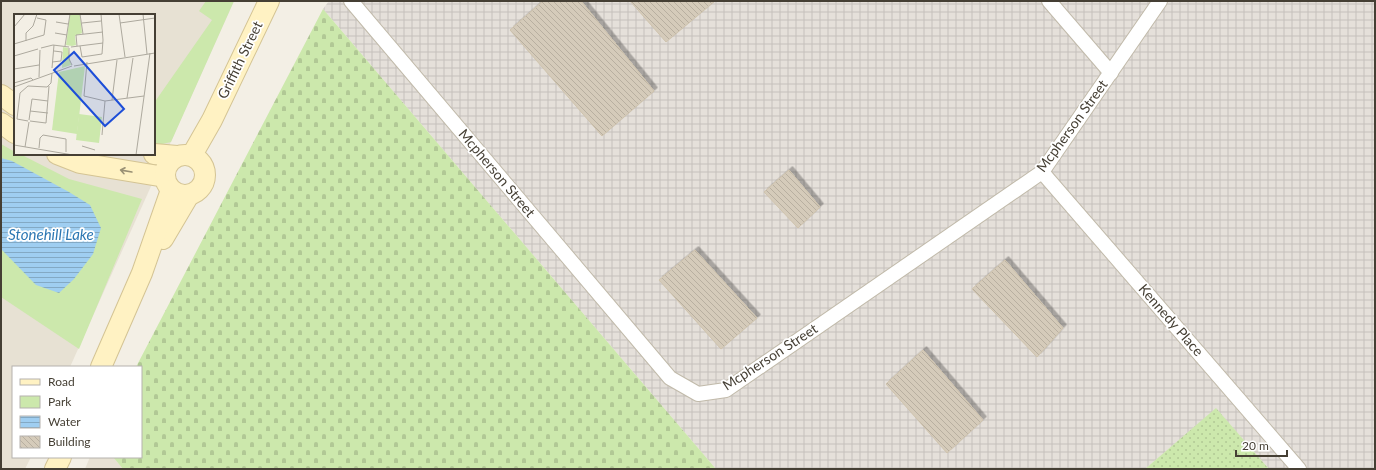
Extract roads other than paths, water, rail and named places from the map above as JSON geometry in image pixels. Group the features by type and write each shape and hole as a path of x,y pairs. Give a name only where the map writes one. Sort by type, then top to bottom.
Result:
{"street":[{"name":"Griffith Street","path":"190,158 212,120 269,1"},
{"name":"Mcpherson Street","path":"351,1 670,378 698,394 726,390 1042,172 1160,1"},
{"path":"1049,1 1111,73"},
{"path":"1,95 14,104"},
{"path":"1,123 14,132"},
{"path":"60,155 80,163 175,187 200,189 204,182 206,173 204,167 190,158 155,154"},
{"path":"175,187 165,172 168,165 172,160 190,158"},
{"name":"Kennedy Place","path":"1042,172 1299,469"},
{"path":"101,366 142,274 175,187"},
{"path":"56,469 61,458"}],"water":[{"name":"Stonehill Lake","path":"1,158 12,161 90,205 101,228 93,254 74,279 59,293 36,285 1,249"}]}
